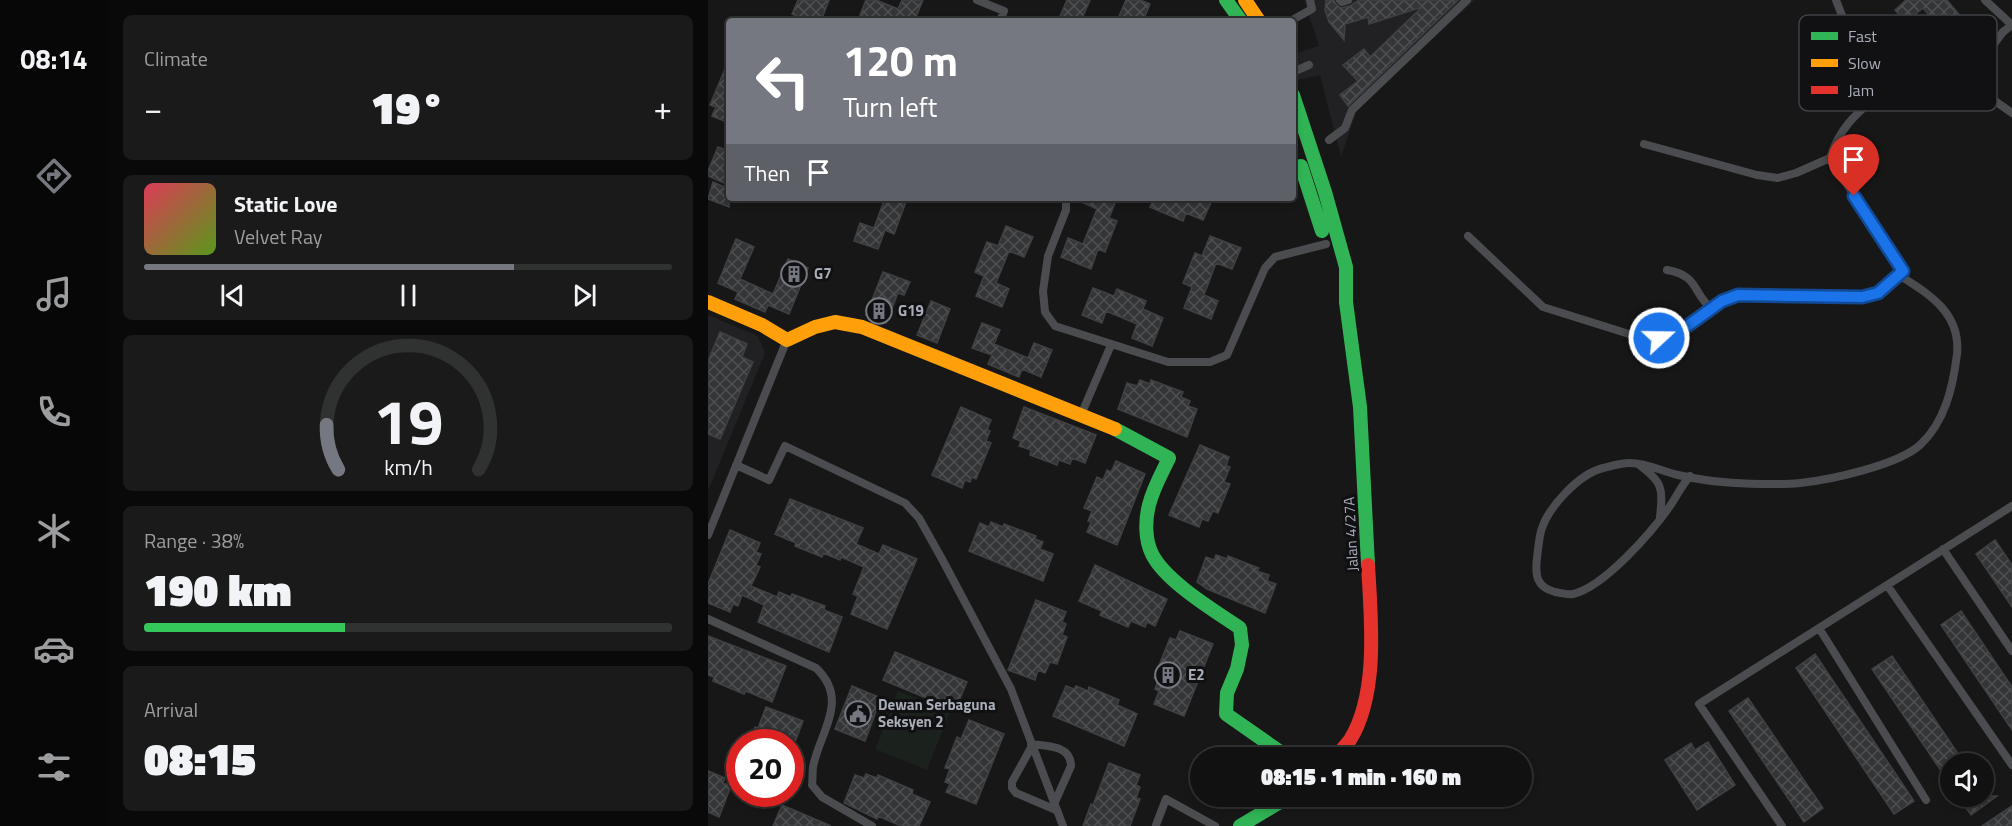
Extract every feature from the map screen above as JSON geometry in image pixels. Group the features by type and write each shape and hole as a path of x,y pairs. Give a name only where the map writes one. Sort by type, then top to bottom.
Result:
{"street":[{"path":"1226,0 1239,18"},
{"path":"1245,0 1257,18"},
{"name":"Jalan 4/27A","path":"1296,104 1325,192 1346,267 1347,302 1360,407 1371,642 1366,696 1360,717 1344,747"},
{"name":"Jalan 4/27A","path":"1296,148 1333,270 1347,302"},
{"path":"708,302 762,325 787,340 815,327 835,322 862,327 1120,431 1169,458 1149,504 1146,536 1154,558 1172,577 1240,628 1242,645 1237,669 1227,693 1226,714 1273,747"},
{"path":"1240,826 1268,807"}],"lane":[{"path":"977,0 1004,11 1001,18"},
{"path":"1296,18 1312,9 1310,0"},
{"path":"1340,0 1342,2 1348,0"},
{"path":"1329,140 1345,128 1352,110 1467,0"},
{"path":"1836,0 1842,15"},
{"path":"1985,0 2012,25 1997,40"},
{"path":"1296,71 1309,65"},
{"path":"1997,102 2012,113"},
{"path":"1468,236 1543,307 1645,339 1672,337 1722,301 1738,295 1862,297 1878,293 1903,271 1830,158 1835,141 1849,120 1859,111"},
{"path":"1644,144 1757,175 1778,178 1830,158"},
{"path":"1066,201 1066,210 1048,256 1043,291 1045,312 1055,327 1168,362 1210,362 1227,355 1265,268 1275,257 1326,244"},
{"path":"1667,270 1681,273 1696,286 1706,304 1712,309"},
{"path":"1690,476 1680,486 1660,520 1629,555 1591,586 1572,594 1550,591 1540,585 1535,572 1541,531 1547,517 1566,492 1600,469 1628,463 1648,465 1677,475 1690,476 1723,483 1799,483 1892,461 1919,446 1937,426 1948,401 1957,351 1950,318 1939,302 1899,275"},
{"path":"708,535 787,340"},
{"path":"1081,415 1111,345"},
{"path":"736,465 769,480 784,446 904,503 919,518 1011,689 1063,826"},
{"path":"1637,464 1657,481 1662,491 1660,520"},
{"path":"1782,826 1699,704 2012,506"},
{"path":"1943,549 2012,651"},
{"path":"1887,585 2012,765"},
{"path":"708,619 816,668 827,678 832,714 814,766 812,785 822,797 872,826"},
{"path":"1819,628 1926,801"},
{"path":"1032,745 1060,748 1067,753 1071,761 1055,807"},
{"path":"1032,745 1012,782 1012,788 1016,793 1055,807"},
{"path":"1155,825 1166,800 1215,826"}],"shaded area":[{"path":"1304,0 1475,0 1358,107 1341,157 1320,75 1298,80 1296,76 1296,53 1319,46"},
{"path":"708,315 758,336 765,353 708,491"},
{"path":"898,691 950,712 927,770 875,749"}],"building":[{"path":"798,0 829,0 822,18 802,18 792,14"},
{"path":"866,0 876,0 898,9 902,0 923,0 916,17 918,18 867,18 860,15"},
{"path":"1067,0 1090,0 1082,18 1059,18"},
{"path":"1126,0 1140,0 1150,4 1144,18 1118,18"},
{"path":"1326,0 1334,0 1341,8 1350,6 1359,0 1458,0 1348,106 1340,95 1358,81 1343,65 1364,49 1370,57 1422,7 1369,24 1368,17 1345,24 1344,40 1329,22 1325,10"},
{"path":"1906,0 1947,0 1959,15 1929,15 1923,8 1914,15 1900,15 1895,10"},
{"path":"726,66 726,122 712,116 716,107 710,105"},
{"path":"718,147 726,150 724,183 708,176"},
{"path":"713,182 726,188 726,201 729,201 729,207 708,199"},
{"path":"884,201 906,202 894,234 885,230 878,249 854,241 860,223 874,228"},
{"path":"1080,201 1116,201 1109,218 1117,221 1105,252 1098,249 1091,269 1061,257 1068,238 1083,244 1097,209"},
{"path":"1153,201 1212,201 1203,220 1186,213 1183,221 1150,207"},
{"path":"1006,226 1033,237 1024,257 1009,251 996,283 1009,289 1002,307 976,296 984,276 975,272 987,242 998,246"},
{"path":"1210,236 1241,248 1232,269 1216,263 1204,295 1218,301 1211,319 1184,308 1192,287 1183,283 1195,253 1202,256"},
{"name":"G7","path":"736,239 754,247 740,279 773,294 788,259 808,268 789,314 768,305 765,312 735,299 738,292 718,283"},
{"path":"883,272 910,282 904,295 898,293 886,323 866,315"},
{"path":"1093,288 1114,296 1117,289 1146,301 1143,309 1163,318 1152,346 1132,338 1137,324 1106,311 1102,323 1082,315"},
{"path":"931,301 950,309 937,343 917,335"},
{"path":"982,323 1000,330 994,344 1028,358 1034,343 1052,350 1041,377 1022,369 1019,377 988,364 992,355 972,348"},
{"path":"720,332 747,344 742,357 753,362 720,439 708,434 708,361"},
{"path":"1140,380 1150,384 1151,380 1183,392 1181,397 1190,401 1188,406 1197,409 1187,437 1118,409 1127,383 1137,386"},
{"path":"961,407 991,420 986,441 991,443 976,479 972,477 970,482 965,480 962,488 932,475"},
{"path":"1024,407 1096,435 1085,463 1072,458 1070,464 1059,460 1057,465 1030,455 1031,450 1019,446 1021,441 1013,438"},
{"path":"1200,445 1229,457 1226,466 1230,467 1224,482 1230,484 1218,513 1213,511 1208,521 1202,519 1199,527 1169,515"},
{"path":"1116,461 1145,474 1117,545 1087,532 1092,511 1084,508 1097,477 1103,480 1107,470 1111,472"},
{"path":"790,499 863,528 856,544 879,554 883,545 917,559 887,629 851,614 858,596 853,594 864,567 841,557 840,560 823,553 822,557 795,546 796,543 775,534"},
{"path":"991,522 1003,527 1004,524 1036,536 1035,539 1043,542 1040,549 1053,554 1043,581 969,551 980,523 989,527"},
{"path":"730,530 760,543 756,552 761,554 756,565 760,567 751,586 777,597 779,592 791,597 792,594 825,606 824,610 842,617 829,652 758,622 764,605 742,595 738,606 733,604 730,612 708,603 708,584"},
{"path":"1995,540 2012,565 2012,607 1976,554"},
{"path":"1216,555 1227,559 1228,556 1259,568 1257,571 1269,575 1267,581 1276,584 1265,613 1207,589 1197,582 1206,557 1214,560"},
{"path":"1095,565 1167,599 1155,626 1147,622 1145,627 1131,621 1128,627 1100,615 1102,611 1079,601"},
{"path":"1036,600 1066,612 1062,622 1066,624 1062,635 1067,637 1057,664 1050,662 1045,673 1038,670 1035,680 1008,670"},
{"path":"1961,611 2012,687 2012,730 1941,625"},
{"name":"E2","path":"1180,631 1213,644 1184,716 1154,704 1159,691 1155,689 1158,680 1154,678 1170,638 1176,640"},
{"path":"708,636 786,666 772,702 746,691 744,694 713,681 714,677 708,675"},
{"path":"895,652 967,682 955,710 883,680"},
{"path":"1815,654 1914,801 1894,814 1796,668"},
{"path":"1892,656 1958,753 1940,753 1940,769 1872,669"},
{"name":"Dewan Serbaguna Seksyen 2","path":"852,686 881,698 865,741 835,729"},
{"path":"1066,686 1074,689 1076,686 1088,691 1089,687 1119,700 1117,705 1137,714 1124,746 1053,716"},
{"path":"1748,698 1823,808 1804,822 1729,711"},
{"path":"766,707 803,721 800,729 754,729 758,728"},
{"path":"969,720 1004,734 976,804 946,792 950,784 945,782 950,769 945,768 957,737 961,739"},
{"path":"1708,742 1735,785 1697,810 1665,760 1691,743 1695,750"},
{"path":"1109,763 1140,775 1136,785 1140,787 1136,798 1140,799 1130,826 1083,826 1091,804 1093,805"},
{"path":"708,771 725,778 723,783 726,784 726,799 719,817 708,812"},
{"path":"866,774 877,778 878,775 913,790 912,794 930,802 919,826 901,826 878,816 877,819 844,803 855,775 864,778"},
{"path":"2012,806 2012,826 1982,826"},
{"path":"781,807 787,807 831,826 773,826"},
{"path":"1966,807 1982,807 1971,815"}],"traffic: fast":[{"path":"1226,0 1239,18"},
{"path":"1296,104 1325,192 1346,267 1346,302 1360,407 1368,565"},
{"path":"1301,166 1322,231"},
{"path":"1115,429 1169,458 1153,493 1148,511 1147,536 1152,554 1158,564 1179,585 1240,628 1242,645 1237,669 1227,693 1226,714 1273,747"},
{"path":"1240,826 1272,807"}],"traffic: slow":[{"path":"1245,0 1257,18"},
{"path":"708,302 762,325 787,340 815,327 835,322 862,327 1115,429"}],"traffic: jam":[{"path":"1344,747 1359,721 1369,678 1371,608 1368,565"}],"place":[{"name":"G7","path":"794,274"},
{"name":"G19","path":"879,311"},
{"name":"E2","path":"1168,675"},
{"name":"Dewan Serbaguna Seksyen 2","path":"858,714"}],"route":[{"path":"1659,338 1672,337 1722,301 1738,295 1862,297 1878,293 1903,271 1854,196"}]}
